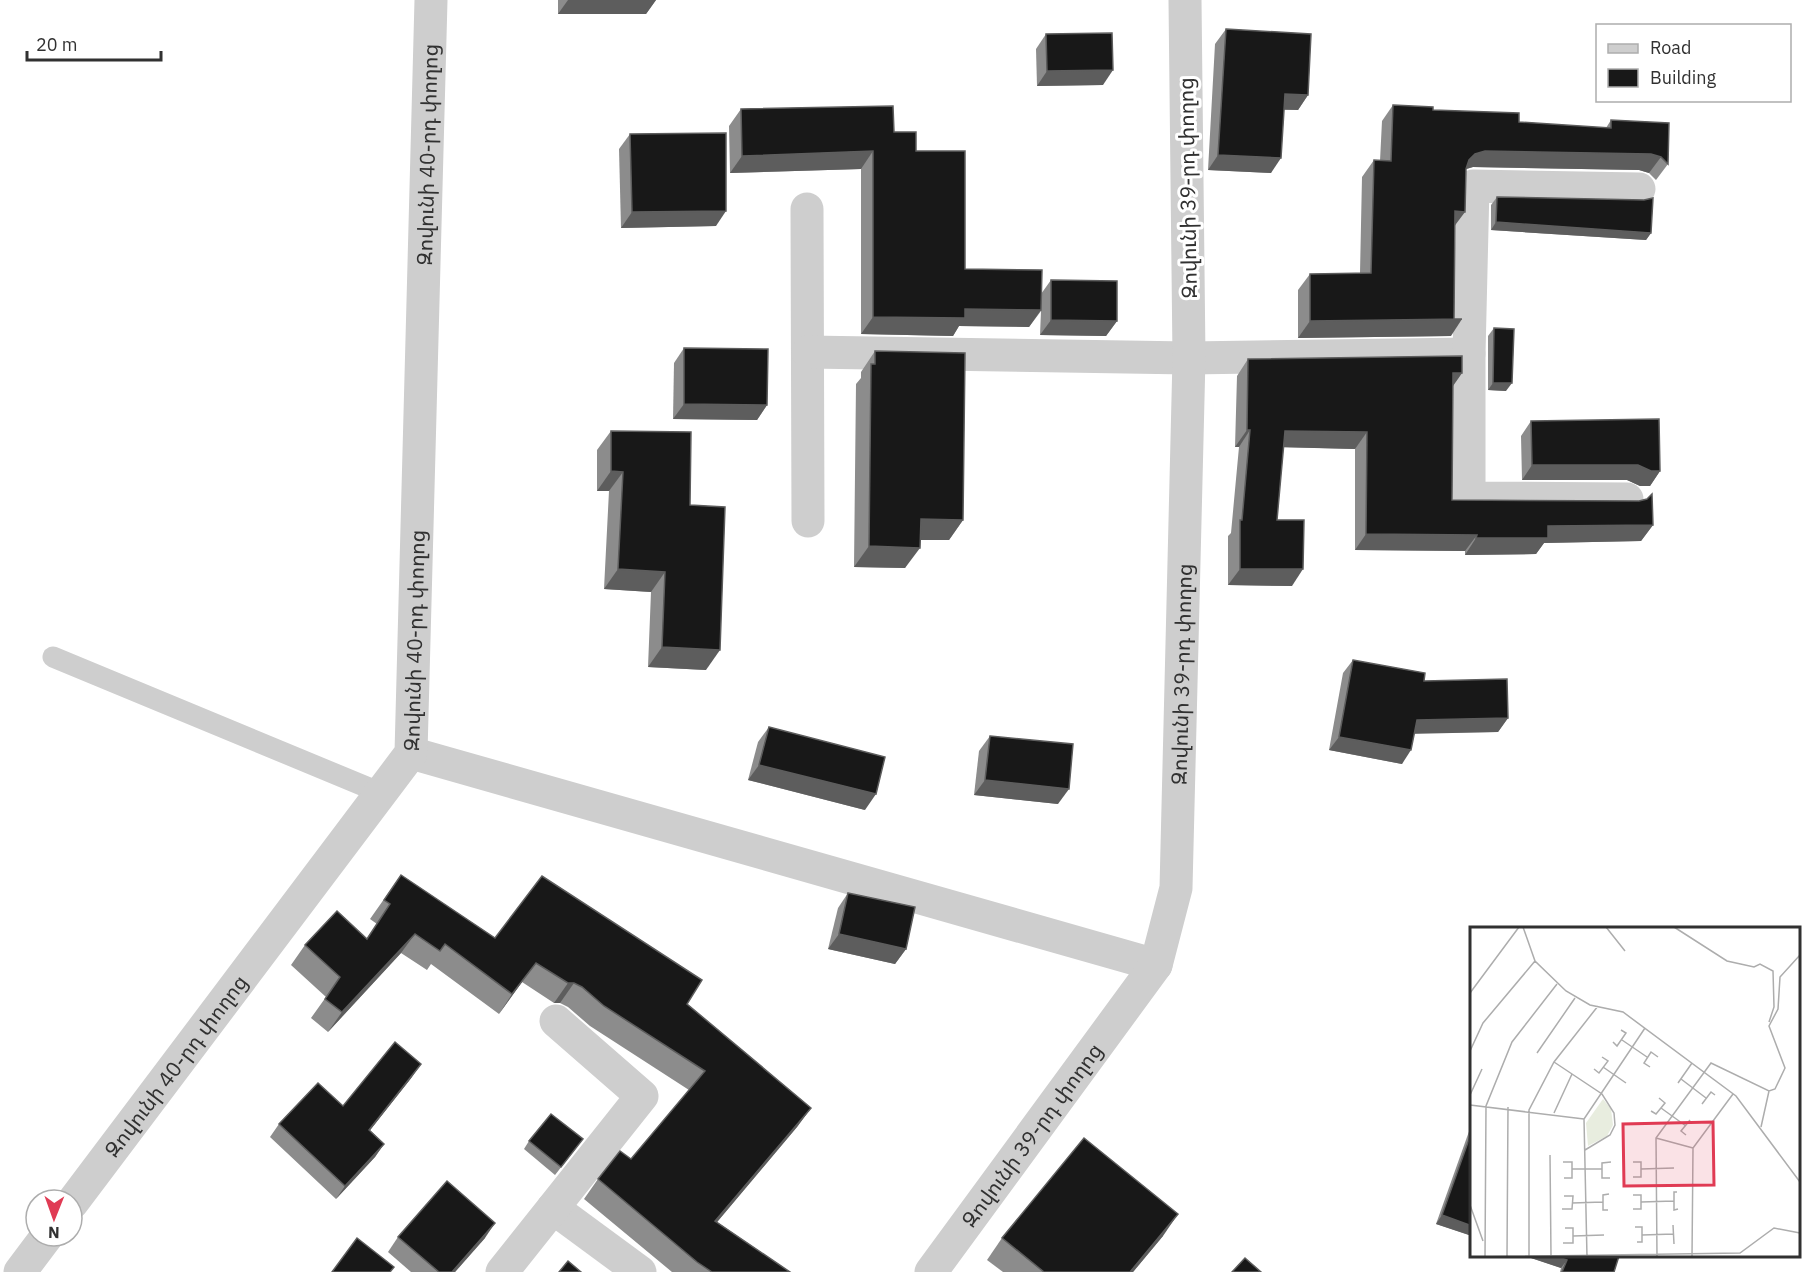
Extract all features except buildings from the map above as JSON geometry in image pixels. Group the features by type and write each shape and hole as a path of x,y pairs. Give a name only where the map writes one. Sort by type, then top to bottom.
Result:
{"street":[{"name":"Զովունի 40-րդ փողոց","path":"83,1188 411,753 431,0"},
{"name":"Զովունի 39-րդ փողոց","path":"931,1272 1156,965 1176,888 1189,358 1185,0"},
{"path":"1627,499 1469,498 1469,354 1473,186 1639,189"},
{"path":"807,208 808,521"},
{"path":"808,352 1189,358 1469,354"},
{"path":"411,753 1156,965"},
{"path":"502,1272 642,1096 556,1021"},
{"path":"553,1208 640,1272"},
{"path":"20,1272 39,1248"}],"lane":[{"path":"52,657 381,793"}]}
